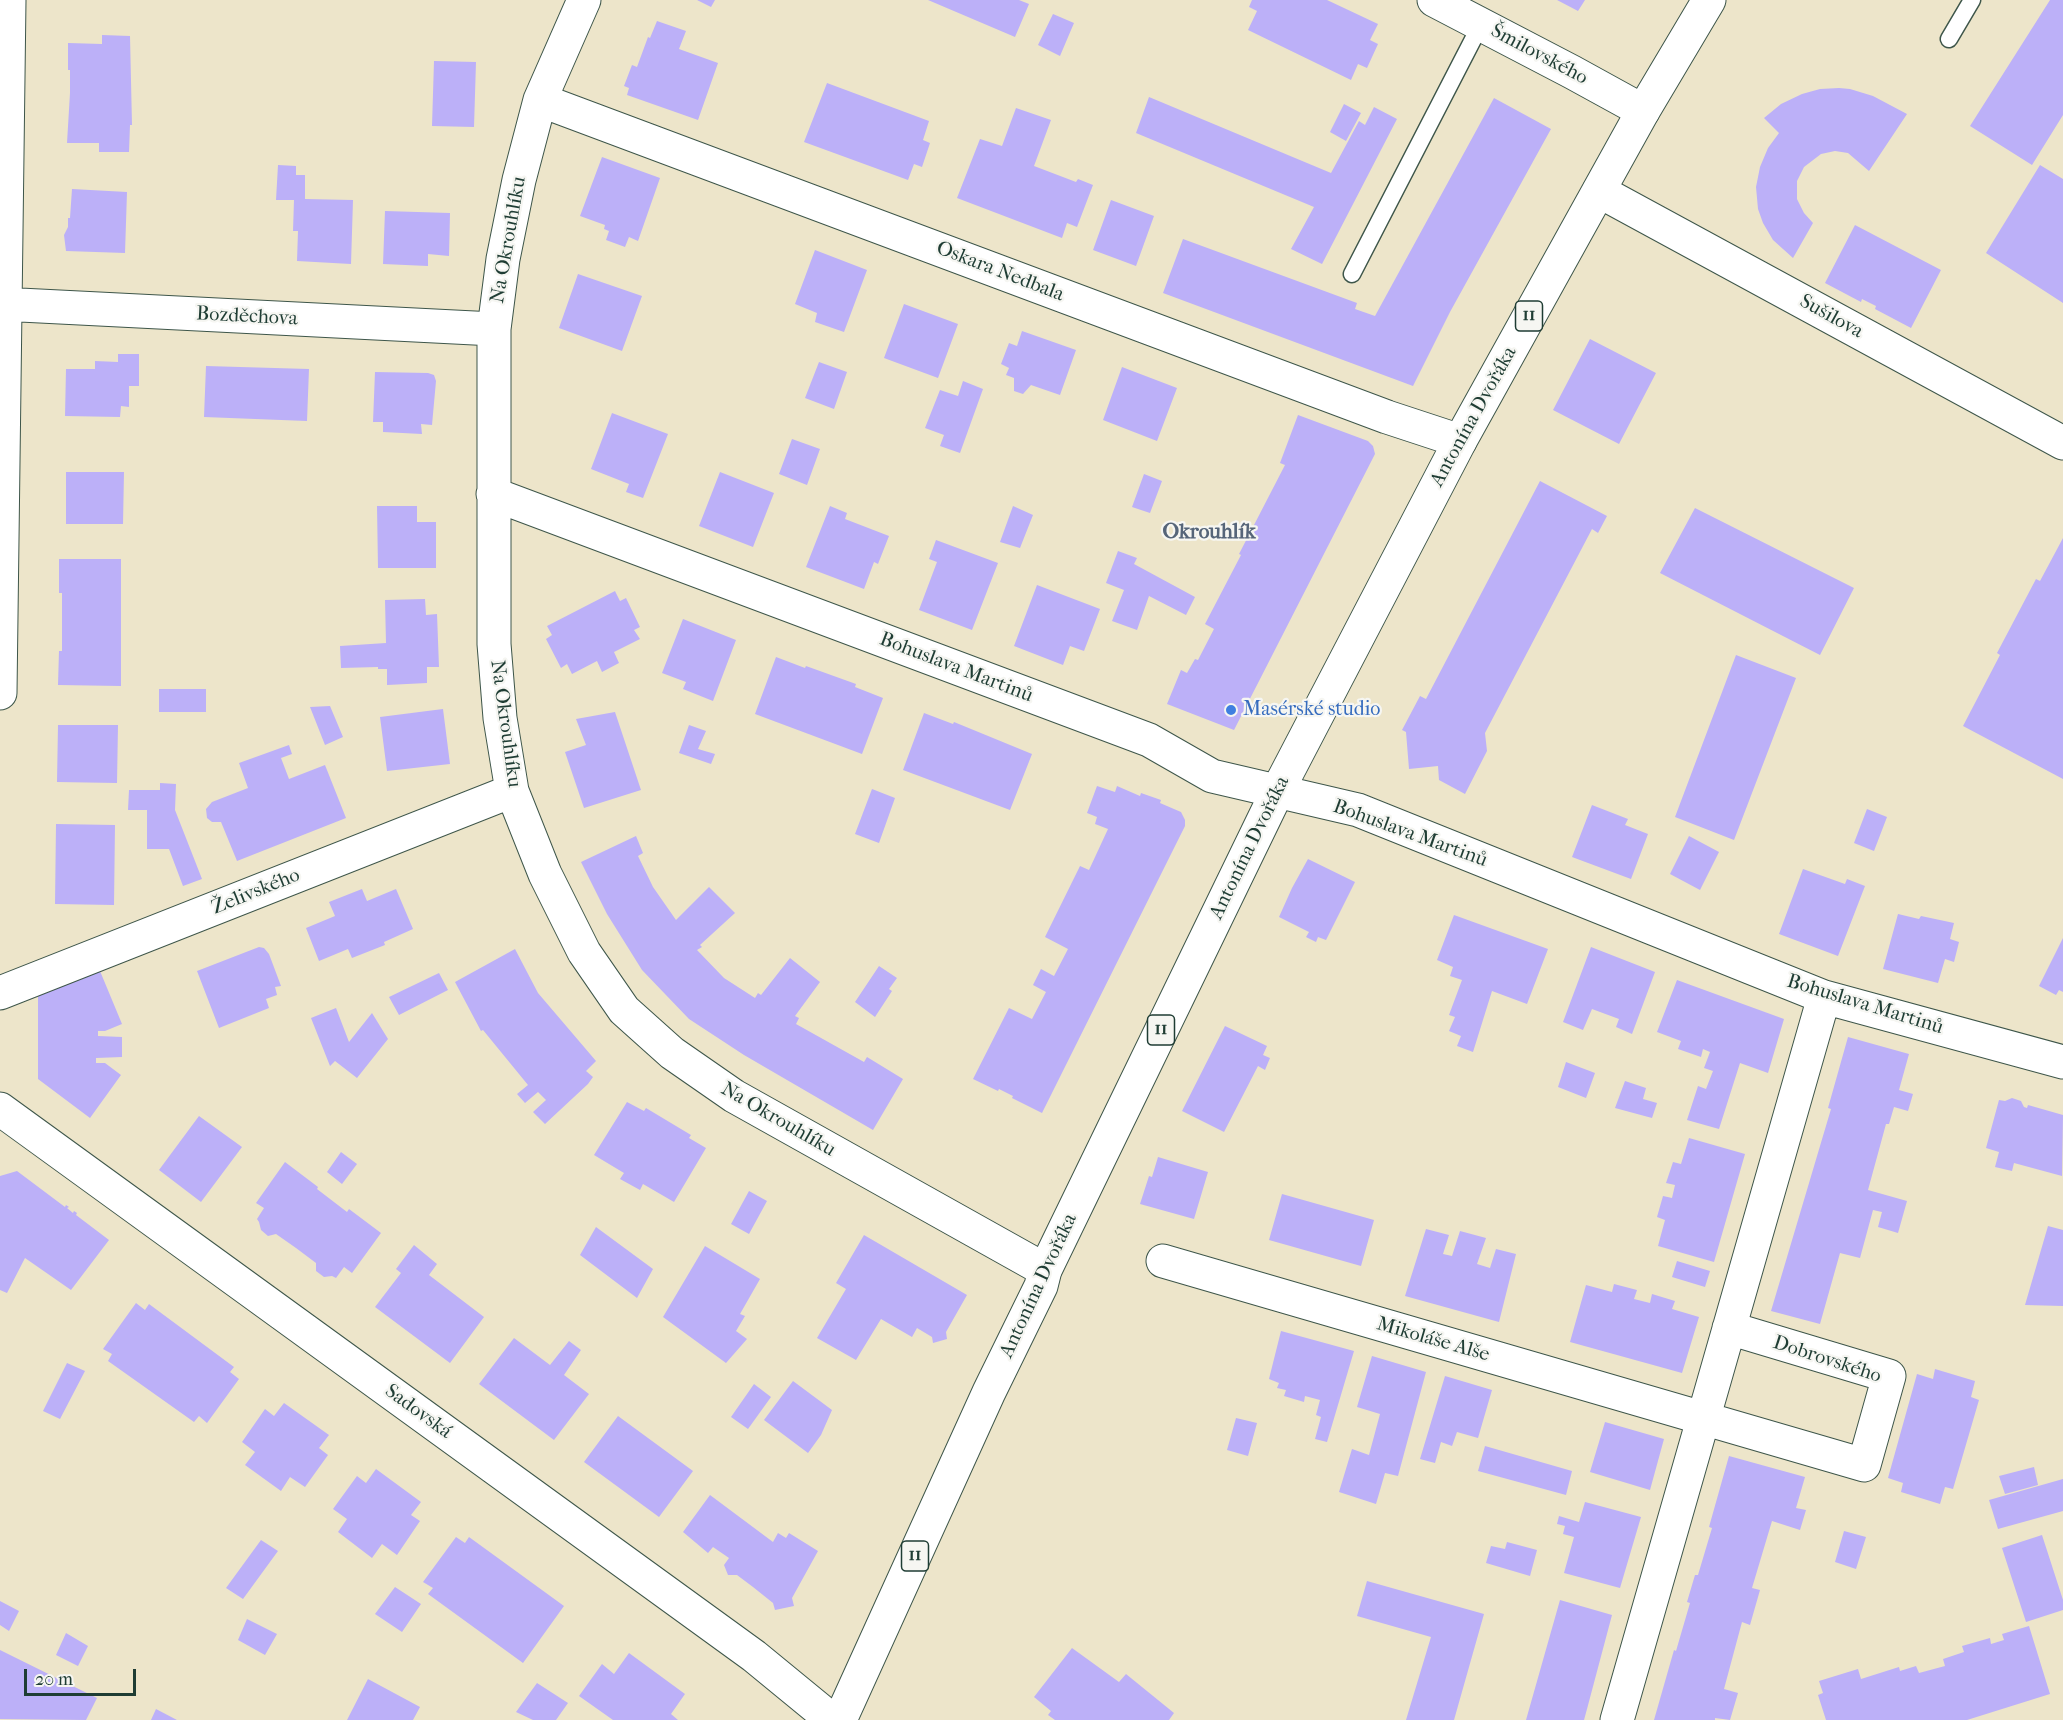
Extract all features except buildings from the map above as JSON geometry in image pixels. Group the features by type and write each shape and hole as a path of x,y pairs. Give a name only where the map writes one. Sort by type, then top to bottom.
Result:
{"street":[{"path":"0,693 3,304 9,0"},
{"name":"Na Okrouhlíku","path":"584,0 540,100 519,180 505,248 494,328 494,644 500,718 512,791 545,874 584,952 624,1010 672,1053 734,1096 1045,1270"},
{"name":"Antonína Dvořáka","path":"840,1720 989,1392 1041,1286 1045,1270 1278,790 1460,441 1643,111 1709,0"},
{"name":"Šmilovského","path":"1447,3 1481,24 1643,111"},
{"name":"Oskara Nedbala","path":"540,100 1387,417 1460,441"},
{"name":"Sušilova","path":"1599,191 2063,444"},
{"name":"Bozděchova","path":"3,304 494,328"},
{"name":"Bohuslava Martinů","path":"493,494 1149,740 1212,776 1358,810 1824,997 2063,1062"},
{"name":"Želivského","path":"0,993 512,791"},
{"path":"1617,1720 1824,997"},
{"name":"Sadovská","path":"0,1109 754,1656 832,1720"},
{"name":"Mikoláše Alše","path":"1163,1260 1703,1419"},
{"name":"Dobrovského","path":"1703,1419 1864,1465 1889,1376 1729,1329"}],"lane":[{"path":"1949,39 1972,0"},
{"path":"1352,274 1481,24"}],"place":[{"name":"Masérské studio","path":"1231,710"}],"district":[{"name":"Okrouhlík","path":"1209,533"}]}
